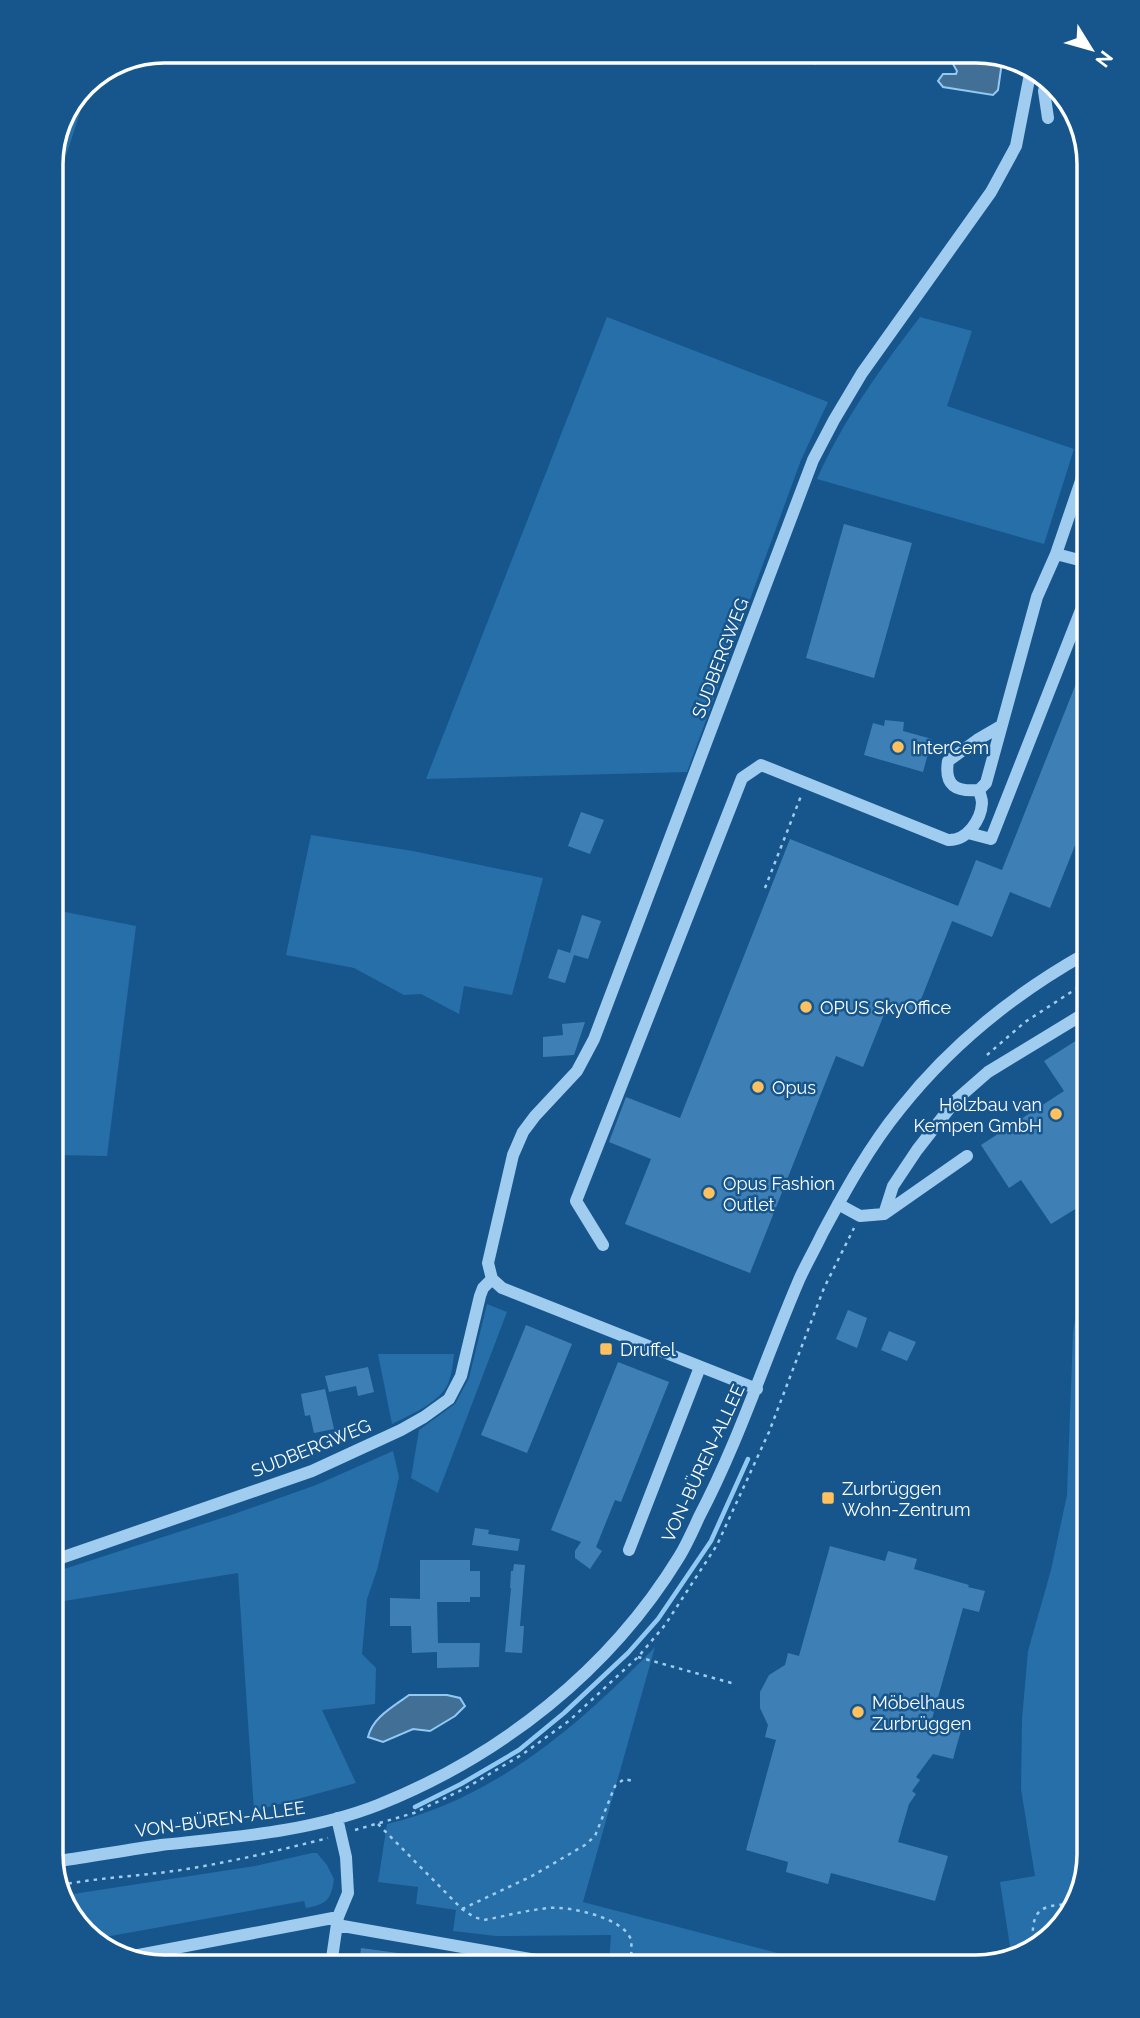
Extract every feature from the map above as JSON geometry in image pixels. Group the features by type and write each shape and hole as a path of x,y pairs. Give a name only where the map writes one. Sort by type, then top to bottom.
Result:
{"street":[{"name":"SUDBERGWEG","path":"63,1557 312,1471 401,1430 449,1399 461,1376 480,1296 483,1288 492,1279 488,1263 513,1155 523,1132 577,1071 594,1039 813,460 862,373 991,192 1016,146 1029,79"},
{"path":"1044,90 1048,118"},
{"path":"1001,726 948,761 946,775 951,784 966,791 979,790 986,783 1037,597 1056,554 1077,493"},
{"path":"1056,554 1077,559"},
{"path":"968,833 991,839 1077,620"},
{"path":"603,1245 576,1201 743,778 761,765 948,840 957,840 968,833 977,821 982,803 979,790"},
{"name":"VON-BÜREN-ALLEE","path":"64,1860 268,1833 337,1818 378,1804 454,1768 531,1720 568,1689 631,1625 680,1556 711,1494 757,1389 800,1278 856,1172 899,1110 947,1056 1010,1001 1077,958"},
{"path":"884,1214 893,1186 956,1100 988,1072 1077,1018"},
{"path":"838,1204 860,1216 884,1214 967,1156"},
{"path":"492,1279 502,1288 757,1389"},
{"path":"629,1550 700,1367"},
{"path":"333,1955 338,1921 348,1893 346,1857 337,1818"},
{"path":"148,1954 338,1921 512,1955"}],"path":[{"path":"765,888 807,783"},
{"path":"638,1657 735,1684"},
{"path":"462,1909 532,1876 585,1845 595,1836 615,1786 624,1779 633,1781"},
{"path":"377,1823 462,1909 474,1917 484,1920 552,1907 592,1914 617,1923 624,1929 631,1939 631,1955"},
{"path":"1033,1937 1033,1919 1039,1911 1063,1905"}],"shaded area":[{"path":"952,63 1001,66 998,90 993,95 943,87 938,81 943,74 956,74"},
{"path":"82,105 63,165 66,138"},
{"path":"607,317 828,402 801,460 687,772 426,779"},
{"path":"920,317 972,331 947,406 1074,449 1044,544 817,479 851,415"},
{"path":"311,835 413,851 543,878 512,995 464,986 459,1014 421,994 404,995 354,968 286,955"},
{"path":"63,912 136,926 107,1156 63,1155"},
{"path":"487,1304 507,1312 438,1493 411,1478 419,1430 455,1404 469,1378"},
{"path":"1077,1306 1076,1867 1074,1880 1060,1910 1037,1934 1010,1948 1000,1882 1035,1876 1021,1789 1022,1719 1028,1651 1051,1570 1067,1495 1073,1333"},
{"path":"378,1354 454,1354 446,1388 425,1407 392,1424"},
{"path":"393,1451 399,1477 377,1570 367,1599 362,1654 376,1668 375,1704 322,1710 356,1783 254,1811 238,1573 63,1601 63,1569 316,1485"},
{"path":"655,1647 583,1902 785,1955 610,1955 611,1935 496,1936 453,1931 456,1910 416,1904 418,1887 378,1882 387,1824 464,1797 499,1777 566,1730 627,1676"},
{"path":"409,1695 447,1695 460,1698 465,1706 455,1716 430,1731 413,1729 383,1742 368,1737 379,1718"},
{"path":"317,1853 334,1879 331,1892 327,1900 306,1908 304,1901 106,1937 88,1920 72,1894 255,1866"}],"building":[{"path":"844,524 912,543 874,678 806,658"},
{"path":"1077,681 1077,840 1050,908 1010,892 992,937 952,921 916,1012 889,1002 863,1067 836,1056 750,1273 625,1224 651,1159 609,1142 626,1097 680,1118 790,839 958,906 976,860 1002,870"},
{"name":"InterCem","path":"885,720 904,722 903,731 932,739 923,772 864,755 873,723 884,726"},
{"path":"581,812 604,820 590,854 568,846"},
{"path":"582,915 601,921 588,959 574,955 565,983 548,978 558,949 570,953"},
{"path":"585,1022 574,1055 543,1057 543,1037 563,1035 562,1024"},
{"name":"Holzbau van Kempen GmbH","path":"1077,1040 1077,1208 1051,1224 1021,1180 1009,1188 981,1145 1064,1091 1044,1061"},
{"path":"848,1310 867,1318 857,1348 836,1339"},
{"path":"526,1325 572,1344 527,1453 481,1435"},
{"path":"889,1331 916,1342 907,1361 881,1350"},
{"path":"618,1362 669,1382 621,1502 615,1500 596,1547 602,1551 590,1569 575,1558 575,1551 581,1542 551,1530"},
{"path":"368,1367 374,1392 358,1396 356,1386 329,1392 325,1376"},
{"path":"325,1389 334,1429 314,1433 310,1415 305,1416 301,1394"},
{"path":"475,1528 489,1530 488,1534 520,1539 518,1551 472,1545"},
{"name":"Möbelhaus Zurbrüggen","path":"830,1546 885,1561 888,1551 917,1559 914,1569 985,1591 979,1612 963,1608 932,1719 962,1727 953,1759 933,1754 916,1777 920,1780 912,1791 916,1794 909,1804 898,1842 948,1856 935,1901 831,1873 828,1884 786,1872 788,1862 746,1850 776,1740 765,1737 768,1725 760,1708 760,1692 769,1675 785,1665 788,1653 799,1656"},
{"path":"420,1560 470,1560 470,1571 480,1571 480,1597 470,1597 470,1602 437,1602 438,1643 480,1643 479,1667 437,1668 437,1652 412,1653 411,1626 390,1626 390,1598 420,1599"},
{"path":"514,1564 525,1565 520,1626 524,1626 522,1653 505,1652 511,1571"},
{"path":"361,1948 412,1955 360,1955"}],"waterway":[{"path":"415,1807 519,1750 564,1713 628,1653 658,1619 711,1541 748,1459"}],"place":[{"name":"InterCem","path":"898,747"},
{"name":"OPUS SkyOffice","path":"806,1007"},
{"name":"Opus","path":"758,1087"},
{"name":"Holzbau van Kempen GmbH","path":"1056,1114"},
{"name":"Opus Fashion Outlet","path":"709,1193"},
{"name":"Druffel","path":"606,1349"},
{"name":"Zurbrüggen Wohn-Zentrum","path":"828,1498"},
{"name":"Möbelhaus Zurbrüggen","path":"858,1712"}]}
